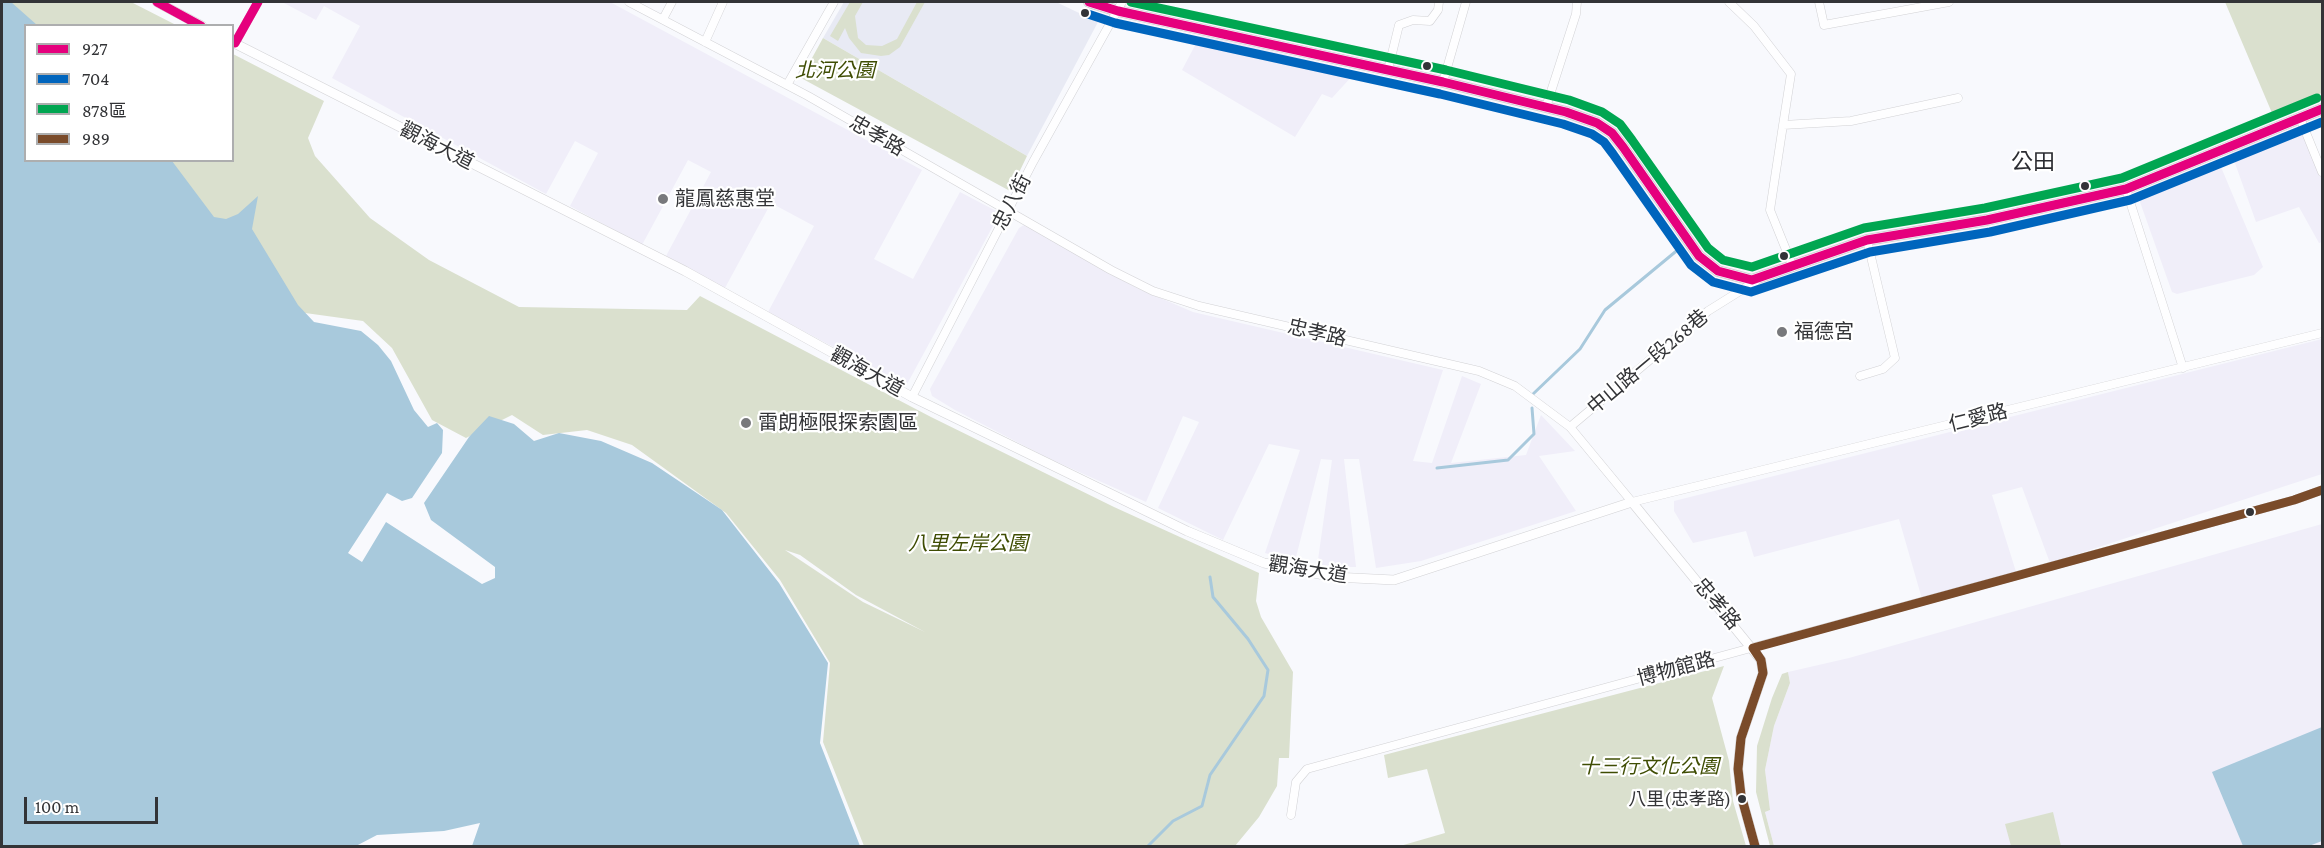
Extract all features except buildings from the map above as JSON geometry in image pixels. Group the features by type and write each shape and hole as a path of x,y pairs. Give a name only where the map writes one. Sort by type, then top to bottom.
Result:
{"main road":[{"path":"1089,2 1120,6 1443,82 1546,107 1597,123 1612,133 1699,256 1718,270 1735,277 1757,280 1867,240 1987,220 2126,189 2322,109"}],"street":[{"path":"157,2 198,24"},
{"path":"234,42 258,2"},
{"name":"忠孝路","path":"629,2 787,85 1111,270 1153,291 1199,306 1479,371 1515,386 1570,427 1761,660 1763,673 1741,738 1738,769 1755,846"},
{"path":"663,19 672,2"},
{"path":"705,42 723,2"},
{"path":"787,85 834,2"},
{"path":"1388,70 1399,25 1413,20 1430,21 1438,10 1439,2"},
{"path":"1443,82 1465,2"},
{"path":"1546,107 1576,14 1577,2"},
{"path":"1729,2 1754,26 1791,75 1770,210 1793,267"},
{"path":"1819,2 1824,25 1949,2"},
{"name":"忠八街","path":"912,397 1008,210 1120,6"},
{"name":"觀海大道","path":"234,42 685,271 912,397 1209,540 1263,563 1334,577 1394,580 1632,502"},
{"path":"1783,124 1851,121 1958,98"},
{"path":"2300,118 2322,172"},
{"path":"2126,189 2183,368"},
{"path":"1860,376 1883,369 1895,358 1867,240"},
{"name":"中山路一段268巷","path":"1570,427 1708,310 1757,280"},
{"name":"仁愛路","path":"1632,502 2322,333"},
{"name":"博物館路","path":"1291,815 1296,782 1307,769 2294,500 2322,490"}],"shaded area":[{"path":"282,2 610,2 922,170 874,259 913,279 960,192 1000,213 906,386 768,312 814,226 771,203 725,288 666,256 711,172 688,160 642,245 570,206 598,153 575,141 546,194 332,78 360,26 324,6 316,20"},
{"path":"844,2 1056,2 1098,22 1027,156 823,38"},
{"path":"1201,34 1351,70 1354,74 1332,98 1322,94 1295,137 1182,70"},
{"path":"2296,128 2302,131 2322,178 2322,242 2319,243 2299,207 2256,222 2231,152"},
{"path":"2217,164 2221,167 2263,267 2254,275 2177,294 2172,292 2140,202 2142,195"},
{"path":"1024,225 1137,288 1193,312 1443,370 1413,461 1432,463 1462,376 1481,384 1451,463 1526,455 1541,415 1575,451 1539,456 1576,511 1421,561 1376,568 1359,459 1344,459 1356,567 1317,567 1332,460 1321,459 1295,561 1265,553 1300,450 1269,444 1223,540 1158,508 1199,422 1183,416 1146,502 1048,458 955,410 932,396 930,389 1019,228"},
{"path":"2322,339 2322,474 2050,563 2022,487 1992,495 2017,575 1922,599 1899,519 1754,557 1746,531 1693,543 1674,511 1674,501"},
{"path":"2322,524 2322,846 1774,846 1765,812 1770,810 1765,770 1774,726 1790,683 1788,672 1849,658"}],"green space":[{"path":"5,2 131,2 174,24 25,24"},
{"path":"850,2 863,2 855,16 858,38 866,45 882,46 897,39 917,2 925,2 900,47 889,55 881,56 861,53 849,38 845,28 838,41 830,36"},
{"path":"2225,2 2322,2 2322,93 2272,113"},
{"name":"北河公園","path":"823,38 1027,156 1010,191 801,78"},
{"name":"八里左岸公園","path":"234,55 324,101 308,138 315,156 370,218 429,260 519,307 687,310 700,296 931,417 1114,507 1259,573 1256,601 1261,617 1293,672 1289,758 1279,758 1277,786 1259,817 1235,846 864,846 823,742 830,663 780,580 726,513 632,445 587,430 543,435 512,415 466,438 432,420 392,348 363,321 298,312 209,234 146,162 234,162","holes":["785,550 800,555 856,595 925,632 863,602"]},
{"name":"十三行文化公園","path":"1724,666 1712,698 1729,761 1733,801 1746,846 1400,846 1445,833 1427,769 1388,778 1384,755"},
{"path":"1788,672 1790,683 1774,726 1765,770 1770,810 1765,812 1774,846 1770,846 1756,792 1757,746 1782,674"},
{"path":"2053,812 2061,846 2011,846 2005,824"}],"water":[{"path":"2,2 11,2 36,24 24,24 24,162 173,162 214,217 226,219 238,214 258,196 252,229 298,305 314,322 361,331 378,345 391,361 414,410 428,427 437,423 443,430 442,453 412,498 402,501 387,493 348,553 362,562 386,522 482,584 495,578 495,567 431,520 424,503 469,437 489,416 514,424 534,441 559,433 601,441 652,463 722,510 779,583 828,663 820,743 860,846 472,846 480,823 444,831 377,835 356,846 2,846"},
{"path":"2322,727 2322,841 2309,846 2243,846 2212,772"}],"waterway":[{"path":"1532,395 1580,349 1605,310 1680,248"},
{"path":"1437,468 1508,460 1534,434 1532,408"},
{"path":"1148,846 1173,821 1202,806 1210,775 1264,696 1268,670 1248,639 1213,597 1210,577"}],"transit line":[{"name":"927","path":"157,2 197,24"},
{"name":"927","path":"234,43 258,2"},
{"name":"927","path":"1089,2 1118,11 1443,82 1566,112 1597,123 1612,133 1623,147 1699,256 1718,271 1752,280 1867,240 1987,220 2126,189 2322,109"},
{"name":"878區","path":"1131,2 1446,70 1569,100 1602,112 1620,124 1708,248 1723,260 1752,267 1864,228 1985,208 2122,178 2317,98"},
{"name":"704","path":"1085,13 1115,23 1440,94 1563,124 1592,134 1604,142 1691,265 1713,282 1751,292 1870,252 1990,232 2130,200 2322,122"},
{"name":"989","path":"1755,846 1741,795 1738,769 1741,738 1763,673 1761,660 1753,648 2294,500 2322,490"}],"place":[{"name":"龍鳳慈惠堂","path":"663,199"},
{"name":"福德宮","path":"1782,332"},
{"name":"雷朗極限探索園區","path":"746,423"},
{"name":"八里(忠孝路)","path":"1742,799"}],"district":[{"name":"公田","path":"2033,162"}]}
